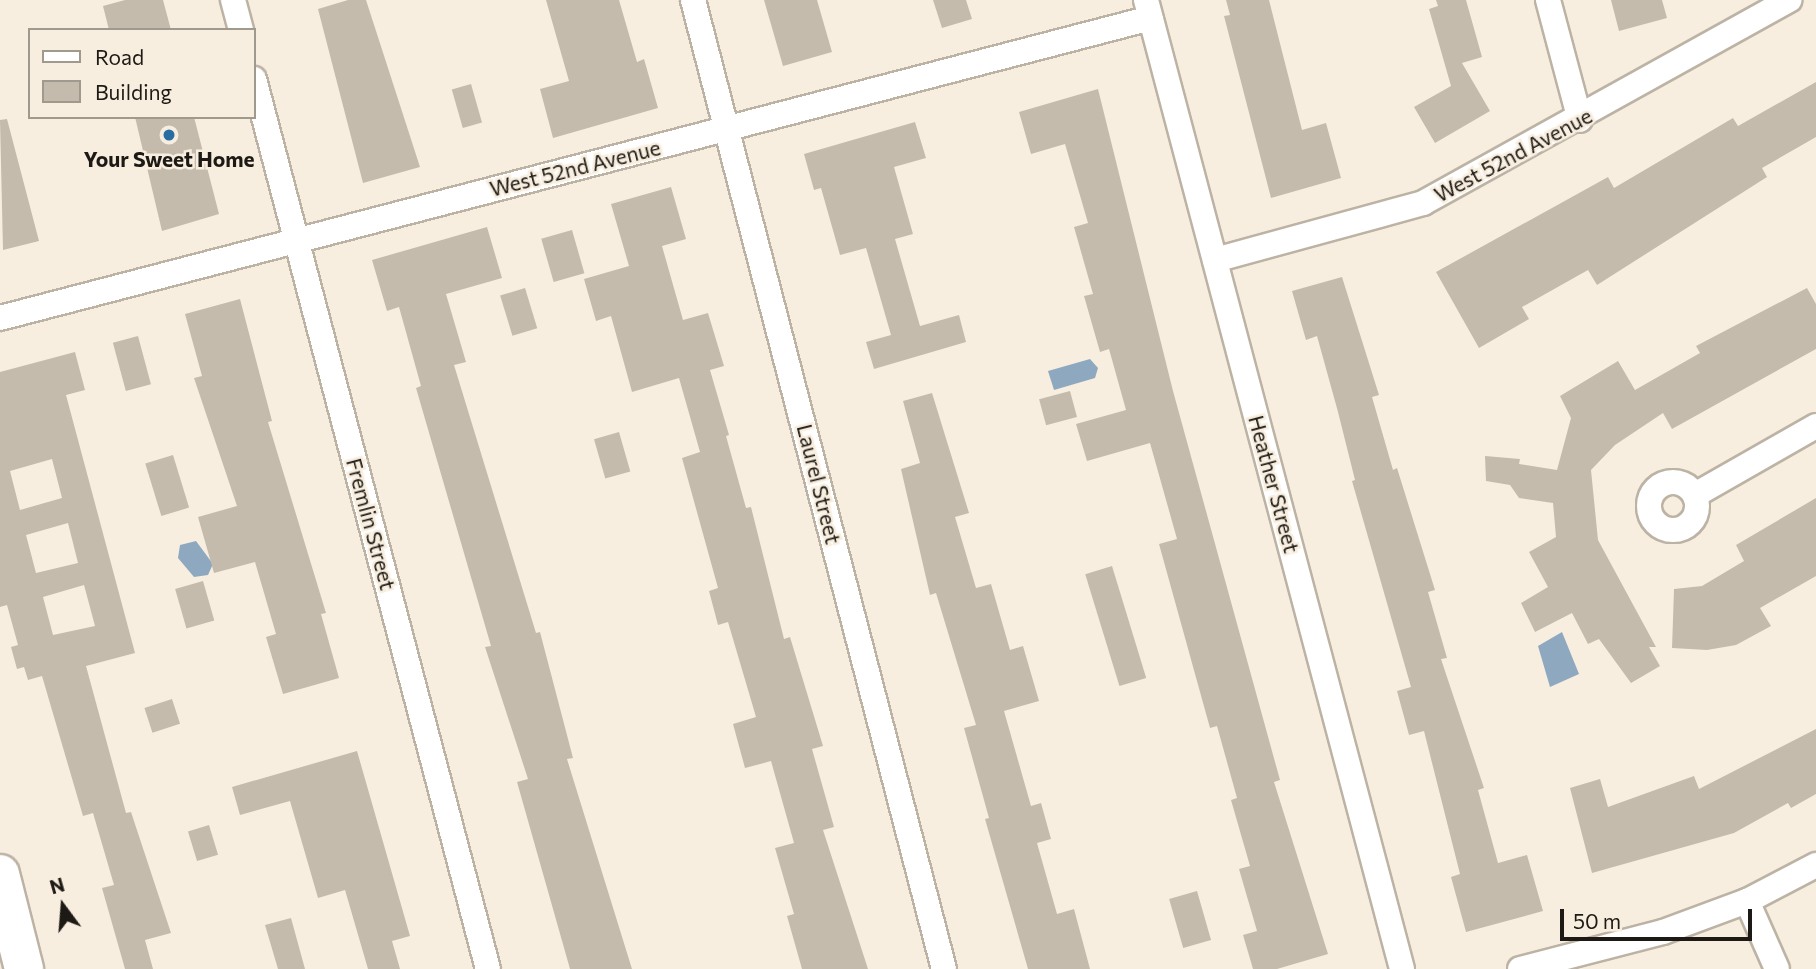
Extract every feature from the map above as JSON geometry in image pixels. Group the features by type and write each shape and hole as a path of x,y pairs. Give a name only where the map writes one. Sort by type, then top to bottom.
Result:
{"main road":[{"path":"0,874 24,969"}],"street":[{"path":"233,0 240,28"},
{"name":"Laurel Street","path":"693,0 944,969"},
{"path":"1548,0 1580,120"},
{"name":"West 52nd Avenue","path":"1215,260 1423,203 1580,120 1789,0"},
{"name":"West 52nd Avenue","path":"0,317 727,128 1148,9"},
{"name":"Heather Street","path":"1148,9 1402,969"},
{"name":"Fremlin Street","path":"256,87 488,969"},
{"path":"1695,495 1816,426"},
{"path":"1520,969 1663,932 1747,901 1816,865"},
{"path":"1747,901 1777,969"}],"water":[{"path":"1090,359 1098,368 1095,378 1054,390 1048,371"},
{"path":"196,541 213,564 208,575 194,577 178,558 180,545"},
{"path":"1562,632 1579,674 1550,687 1538,646"}],"building":[{"path":"125,0 163,0 170,28 108,28 103,6"},
{"path":"348,0 366,0 420,167 363,183 318,9"},
{"path":"546,0 619,0 637,62 644,59 658,108 553,138 540,89 569,81"},
{"path":"764,0 817,0 832,52 783,66"},
{"path":"933,0 966,0 972,19 942,28"},
{"path":"1226,0 1269,0 1302,130 1326,123 1341,178 1271,198 1224,16 1230,15"},
{"path":"1436,0 1466,0 1482,57 1462,63 1490,111 1435,143 1414,107 1451,86 1429,9 1438,6"},
{"path":"1611,0 1662,0 1667,18 1619,31"},
{"path":"1816,82 1816,137 1762,168 1767,177 1597,285 1588,270 1522,307 1529,319 1479,348 1436,272 1608,177 1614,188 1733,118 1738,126"},
{"path":"471,84 482,122 463,128 452,90"},
{"path":"1098,89 1173,391 1280,780 1274,782 1328,954 1277,969 1253,969 1243,935 1257,931 1239,869 1250,866 1231,800 1237,798 1217,726 1210,728 1159,544 1177,539 1150,443 1087,461 1076,424 1126,410 1109,349 1100,352 1084,296 1093,294 1074,227 1088,223 1065,144 1031,154 1019,112"},
{"path":"7,119 39,241 3,250 0,120"},
{"path":"135,119 195,119 219,214 162,231"},
{"path":"915,122 926,158 894,167 913,234 895,239 920,326 959,315 966,342 874,369 866,342 891,335 866,248 840,255 821,188 814,190 804,154"},
{"path":"671,187 686,239 662,246 683,320 708,313 724,366 710,370 746,508 751,507 784,639 790,637 823,746 812,749 834,827 823,830 868,969 802,969 787,916 794,914 775,848 794,843 771,761 745,768 733,724 756,717 728,622 718,625 709,591 718,588 682,458 700,452 679,378 632,392 611,316 596,321 584,279 629,266 611,204"},
{"path":"487,227 502,278 446,294 466,362 454,365 536,633 540,632 573,758 567,759 632,969 570,969 517,782 528,779 485,647 491,646 416,388 421,386 399,307 387,311 372,260"},
{"path":"572,230 584,273 554,282 541,239"},
{"path":"1342,277 1379,395 1372,397 1393,470 1397,468 1435,590 1428,592 1447,658 1441,659 1484,788 1478,790 1498,863 1527,855 1543,911 1466,932 1451,877 1460,874 1424,731 1409,735 1397,691 1411,687 1352,481 1355,480 1338,412 1317,336 1306,340 1292,291"},
{"path":"525,288 537,328 512,336 500,296"},
{"path":"1807,288 1816,304 1816,349 1672,429 1663,413 1615,445 1591,470 1598,540 1656,647 1649,647 1660,666 1631,683 1599,639 1588,644 1572,613 1535,632 1521,603 1548,587 1529,552 1556,537 1553,503 1519,498 1510,485 1486,481 1485,456 1520,459 1519,464 1557,470 1571,418 1560,396 1618,361 1635,390 1700,353 1696,346"},
{"path":"240,299 272,421 268,422 326,613 321,614 339,678 283,694 266,637 276,634 255,562 214,573 198,517 237,506 194,378 202,376 185,314"},
{"path":"138,336 151,384 126,391 113,343"},
{"path":"75,352 85,390 66,395 135,653 86,666 126,813 131,812 171,933 145,940 153,969 125,969 102,888 114,885 93,813 83,816 42,676 28,680 24,667 17,669 11,647 18,645 7,605 0,607 0,372","holes":["52,459 62,498 20,510 10,471","68,523 78,563 36,573 26,535","84,585 95,626 53,635 43,597"]},
{"path":"1070,391 1077,417 1046,425 1039,399"},
{"path":"932,393 969,513 955,517 976,588 991,584 1010,650 1023,646 1039,701 1004,711 1031,806 1041,803 1051,839 1037,843 1057,914 1074,909 1090,969 1028,969 985,819 989,818 964,728 976,725 936,593 930,595 901,469 920,463 903,401"},
{"path":"619,432 630,471 605,479 594,439"},
{"path":"173,455 189,508 161,516 145,463"},
{"path":"1816,498 1816,576 1760,608 1771,626 1736,645 1707,650 1672,648 1674,589 1702,586 1744,561 1736,545"},
{"path":"1112,566 1146,678 1119,686 1085,574"},
{"path":"203,581 214,620 186,628 175,589"},
{"path":"172,699 180,724 152,733 144,708"},
{"path":"1816,729 1816,794 1791,808 1788,803 1734,833 1592,873 1570,788 1600,779 1608,807 1694,776 1699,789"},
{"path":"357,751 410,936 392,941 400,969 368,969 345,890 318,898 290,801 240,815 232,787"},
{"path":"209,825 218,855 197,861 188,831"},
{"path":"1197,891 1211,940 1183,948 1169,899"},
{"path":"291,918 305,969 278,969 265,925"}],"place":[{"name":"Your Sweet Home","path":"169,135"}]}
